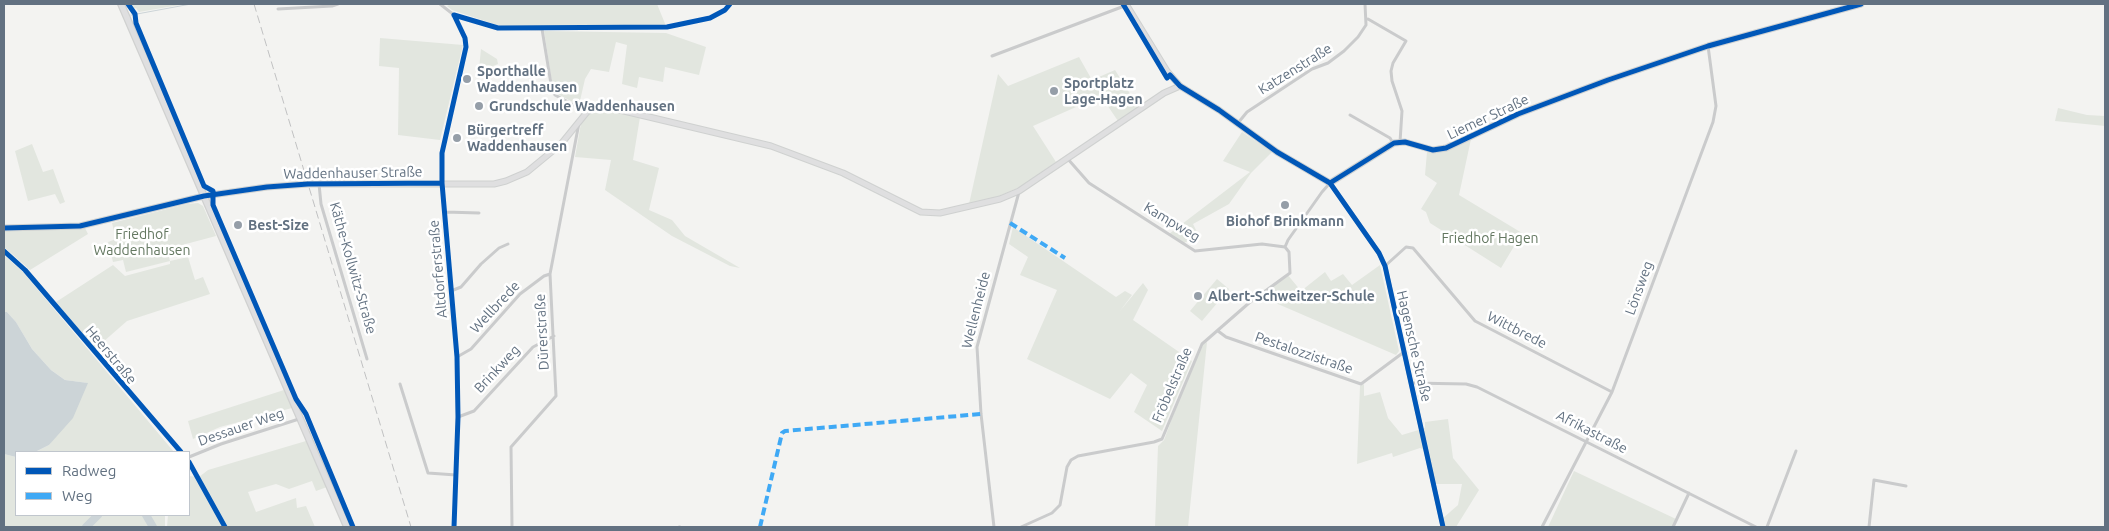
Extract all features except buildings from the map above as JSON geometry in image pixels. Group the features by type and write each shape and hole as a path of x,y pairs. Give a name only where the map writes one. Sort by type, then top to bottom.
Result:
{"main road":[{"path":"121,4 348,527"},
{"path":"1127,4 1167,71 1180,86 1195,94 1277,152 1330,183 1397,143"},
{"name":"Liemer Straße","path":"1397,143 1433,150 1446,148 1561,96 1708,46 1861,4"},
{"path":"586,112 608,107 771,146 843,173 921,212 940,214 1000,199 1019,191 1164,93 1180,86"},
{"name":"Waddenhauser Straße","path":"4,228 80,226 204,196 267,187 318,184 494,184 516,178 561,144 586,112"}],"street":[{"path":"278,9 338,4"},
{"name":"Altdorferstraße","path":"440,4 454,15 465,38 466,47 442,153 442,183 457,357 458,417 454,527"},
{"path":"992,56 1127,4"},
{"path":"1365,4 1368,19 1406,41 1392,62 1391,71 1402,110 1397,143"},
{"path":"454,15 498,28 542,29 552,90 556,95 586,112"},
{"name":"Katzenstraße","path":"1238,124 1247,112 1312,69 1328,63 1339,55 1358,37 1368,19"},
{"name":"Lönsweg","path":"1542,527 1612,392 1712,122 1716,106 1708,46"},
{"name":"Liemer Straße","path":"1350,115 1397,143"},
{"name":"Dürerstraße","path":"512,527 511,447 556,396 550,274 579,121"},
{"name":"Kampweg","path":"1066,158 1089,183 1195,251 1262,244 1285,247"},
{"path":"1285,247 1330,183"},
{"name":"Hagensche Straße","path":"1330,183 1379,253 1385,266 1443,527"},
{"name":"Käthe-Kollwitz-Straße","path":"318,184 321,204 368,359"},
{"name":"Wellenheide","path":"994,527 981,414 977,347 1019,191"},
{"name":"Altdorferstraße","path":"445,212 479,213"},
{"path":"451,291 461,287 481,264 499,248 508,244"},
{"name":"Fröbelstraße","path":"1022,527 1052,513 1060,504 1067,466 1071,460 1078,456 1162,439 1202,344 1249,304 1290,273 1289,252 1285,247"},
{"name":"Wittbrede","path":"1385,266 1406,247 1413,248 1475,321 1612,392"},
{"name":"Heerstraße","path":"4,252 25,270 180,451"},
{"name":"Wellbrede","path":"457,357 471,349 520,294 544,276 550,274"},
{"name":"Pestalozzistraße","path":"1218,331 1226,338 1361,384 1404,352"},
{"name":"Brinkweg","path":"458,417 474,411 533,347 554,336"},
{"name":"Afrikastraße","path":"1410,383 1466,384 1477,387 1756,527"},
{"path":"400,384 428,473 456,475"},
{"name":"Dessauer Weg","path":"190,456 301,419"},
{"path":"1767,527 1796,451"},
{"path":"190,464 225,527"},
{"path":"1869,527 1874,480 1906,486"},
{"path":"1673,527 1689,494"}],"green space":[{"path":"129,4 185,4 139,12 136,8 132,9"},
{"path":"451,4 657,4 666,26 500,26 452,10 447,6"},
{"path":"544,31 666,33 706,47 699,75 665,67 663,82 639,77 637,88 622,84 627,45 616,42 609,72 591,69 585,79 579,105 557,94 553,89"},
{"path":"380,38 463,45 440,140 398,135 399,68 379,66"},
{"path":"481,49 497,59 498,64 493,66 493,73 479,69"},
{"path":"1079,57 1092,80 1115,70 1139,108 1118,121 1101,96 1033,126 1056,162 1022,186 999,196 969,204 998,74 1008,86"},
{"path":"2058,108 2087,115 2105,116 2105,126 2055,121"},
{"path":"607,109 640,117 633,160 659,168 649,210 672,220 685,236 740,268 730,266 672,236 605,190 611,160 575,157 581,123 587,113 593,110"},
{"path":"1242,132 1272,152 1251,173 1229,204 1193,224 1199,236 1184,243 1169,234 1250,172 1223,161"},
{"name":"Friedhof Hagen","path":"1471,139 1459,195 1522,233 1501,268 1430,223 1426,212 1421,209 1437,183 1425,175 1427,152 1440,151"},
{"path":"32,144 43,172 53,169 65,202 60,204 55,194 28,201 15,151"},
{"name":"Friedhof Waddenhausen","path":"198,203 203,206 216,236 167,249 170,261 126,272 123,260 113,262 108,242 116,239 112,223 187,204"},
{"path":"1013,227 1116,297 1125,291 1132,295 1120,311 1143,283 1148,290 1133,320 1192,361 1162,431 1134,412 1147,385 1131,373 1110,399 1027,359 1057,290 1020,275 1028,257 1009,244"},
{"path":"85,228 88,234 30,270 4,247 4,230"},
{"path":"4,255 23,272 173,451 37,451 49,445 87,383 65,380 51,370 32,349 16,322 7,312 4,312"},
{"path":"188,257 195,280 203,277 210,294 127,321 95,349 56,302 113,265 125,276 170,264 170,261"},
{"path":"1380,265 1399,351 1396,355 1257,295 1287,274 1301,291 1325,272 1331,281 1343,274 1352,285"},
{"path":"1217,279 1229,289 1202,321 1190,311"},
{"path":"1207,342 1188,527 1155,527 1158,446 1164,440 1183,389 1203,345"},
{"path":"1364,384 1364,396 1380,392 1388,418 1402,435 1425,428 1425,422 1448,419 1453,458 1479,490 1456,527 1445,527 1442,519 1458,505 1462,484 1435,484 1427,451 1420,448 1393,457 1392,453 1357,464 1360,386"},
{"path":"284,390 292,408 220,427 193,439 188,421"},
{"path":"306,441 327,487 316,491 312,481 289,489 276,484 248,492 256,512 296,498 297,508 306,506 315,527 167,527 168,516 190,516 190,476 199,477 208,470"},
{"path":"4,454 15,457 15,516 165,516 165,527 4,527"},
{"path":"1574,471 1676,519 1672,527 1548,527"}],"shaded area":[{"path":"4,312 7,312 16,322 32,349 51,370 65,380 88,383 73,418 49,445 37,451 15,451 15,457 4,454"}],"waterway":[{"path":"137,14 191,4"},
{"path":"86,527 97,516"},
{"path":"147,516 153,527"}],"railway":[{"path":"254,4 411,527"}],"marked path":[{"path":"1010,223 1065,258"},
{"path":"760,527 782,433 785,431 981,414"}],"cycle path":[{"path":"128,4 135,14 136,23 204,186 213,191 213,205 296,399 306,414 353,527"},
{"path":"454,15 498,28 667,27 710,18 725,10 730,4"},
{"path":"1123,4 1167,78 1170,75 1180,86 1219,110 1277,152 1330,183 1379,253 1385,266 1443,527"},
{"path":"1330,183 1394,143 1405,142 1433,150 1446,148 1518,114 1608,80 1708,46 1861,4"},
{"path":"454,15 465,38 466,47 442,153 442,183 457,357 458,417 454,527"},
{"path":"4,228 80,226 204,196 267,187 308,184 442,183"},
{"path":"4,251 25,270 180,451"},
{"path":"190,464 225,527"}],"place":[{"name":"Sporthalle Waddenhausen","path":"467,79"},
{"name":"Sportplatz Lage-Hagen","path":"1054,91"},
{"name":"Grundschule Waddenhausen","path":"479,106"},
{"name":"Bürgertreff Waddenhausen","path":"457,138"},
{"name":"Biohof Brinkmann","path":"1285,205"},
{"name":"Best-Size","path":"238,225"},
{"name":"Albert-Schweitzer-Schule","path":"1198,296"}]}
